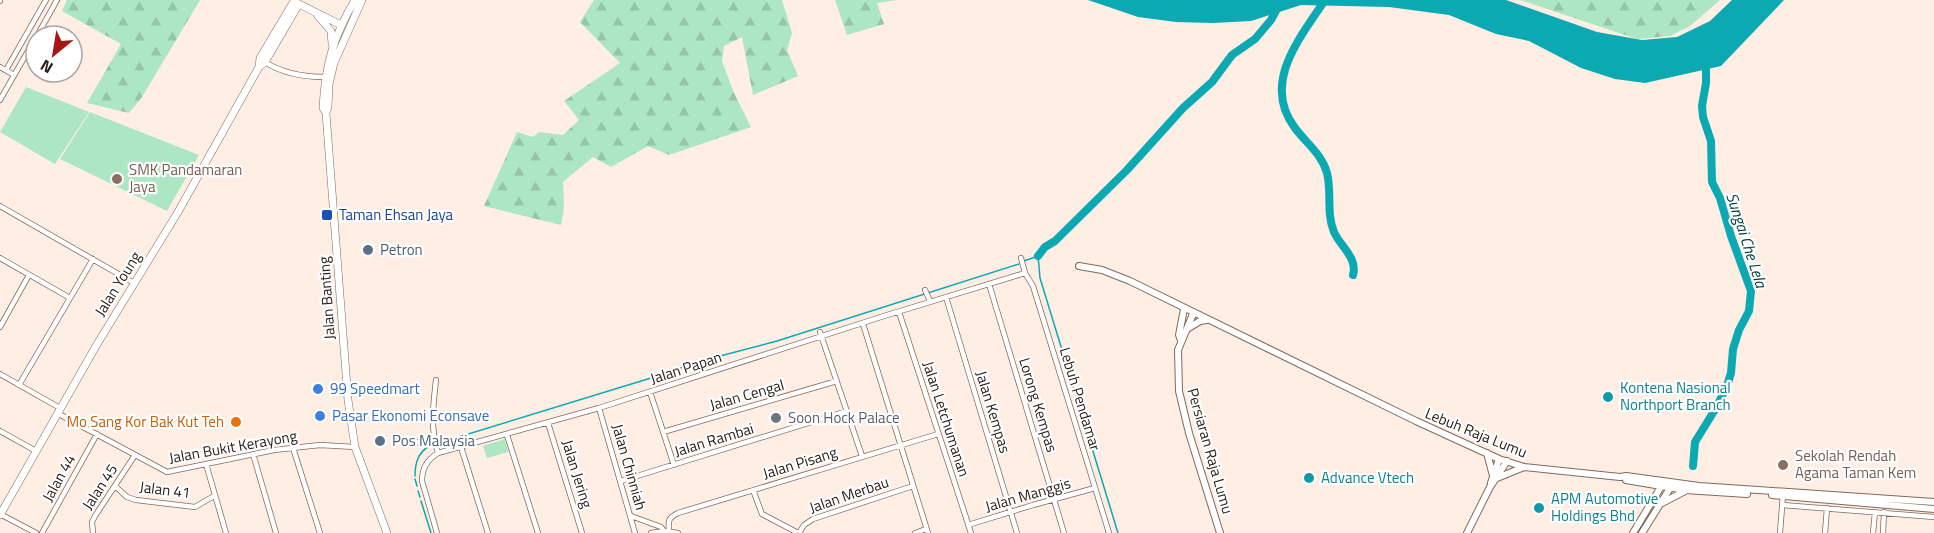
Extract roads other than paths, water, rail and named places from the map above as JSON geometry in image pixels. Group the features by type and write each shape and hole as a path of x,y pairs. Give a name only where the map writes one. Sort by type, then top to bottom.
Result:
{"main road":[{"path":"326,112 333,54 341,28 355,0"},
{"path":"333,54 351,26 362,0"},
{"path":"295,2 341,28"},
{"name":"Jalan Young","path":"0,514 134,283 178,212 262,64 260,58 295,2"},
{"path":"341,28 347,25 357,10"},
{"path":"320,16 338,18 348,11"},
{"path":"320,16 331,31 333,54"},
{"name":"Jalan Banting","path":"333,54 325,77 323,108 326,112 348,400 355,447 387,533"}],"street":[{"path":"6,70 46,0"},
{"path":"43,24 57,0"},
{"path":"0,100 24,58"},
{"path":"262,64 299,75 325,77"},
{"path":"0,67 14,75"},
{"path":"0,206 134,283"},
{"path":"0,258 70,298"},
{"name":"Lebuh Pendamar","path":"1021,258 1032,286 1109,533"},
{"path":"20,385 93,259"},
{"name":"Lebuh Raja Lumu","path":"1079,266 1109,272 1416,422 1500,459 1524,467 1672,485"},
{"name":"Jalan Papan","path":"437,451 507,435 599,408 821,334 863,324 929,299 946,297 1025,273"},
{"path":"0,327 29,275"},
{"name":"Lorong Kempas","path":"989,284 1064,533"},
{"path":"926,290 929,299"},
{"name":"Jalan Kempas","path":"946,297 1017,533"},
{"path":"1174,304 1184,327"},
{"path":"1184,309 1184,327"},
{"name":"Jalan Letchumanan","path":"899,312 971,533"},
{"path":"1184,327 1193,314"},
{"path":"1184,327 1208,320"},
{"path":"863,324 927,531 915,533"},
{"name":"Persiaran Raja Lumu","path":"1184,327 1179,335 1181,340 1178,355 1181,405 1220,533"},
{"path":"821,334 862,456"},
{"name":"Jalan Bukit Kerayong","path":"0,374 97,434 167,472 293,448 320,445 355,447"},
{"path":"436,380 432,411 433,439 437,451 425,464 422,481 437,533"},
{"name":"Jalan Cengal","path":"663,432 837,381"},
{"path":"650,392 674,465"},
{"name":"Jalan Chinniah","path":"599,408 635,532"},
{"name":"Jalan Rambai","path":"621,482 847,411"},
{"name":"Jalan Jering","path":"548,423 582,533"},
{"path":"0,431 36,451"},
{"name":"Jalan 44","path":"42,533 97,434"},
{"name":"Jalan Pisang","path":"666,531 670,517 938,434"},
{"path":"507,435 538,533"},
{"path":"403,441 410,445 433,439"},
{"path":"461,447 488,533"},
{"path":"293,448 320,533"},
{"path":"1487,453 1495,477"},
{"path":"253,454 276,533"},
{"name":"Jalan 45","path":"93,533 92,522 95,516 135,455"},
{"path":"1467,533 1495,477 1500,459"},
{"path":"1495,477 1507,461"},
{"path":"206,464 226,533"},
{"path":"1495,477 1524,467"},
{"path":"1633,533 1663,483"},
{"path":"1672,485 1685,490 1934,502"},
{"path":"1672,485 1934,509"},
{"path":"1642,533 1672,485"},
{"name":"Jalan 41","path":"115,486 136,500 195,507 214,496"},
{"name":"Jalan Merbau","path":"798,533 813,519 913,486"},
{"name":"Jalan Manggis","path":"968,525 1095,488"},
{"path":"753,490 762,514 798,533"},
{"path":"1660,504 1685,490"},
{"path":"1780,533 1783,494"},
{"path":"1782,505 1934,517"},
{"path":"1826,533 1827,508"},
{"path":"1873,533 1875,512"},
{"path":"1883,533 1884,512"},
{"path":"0,514 36,533"},
{"path":"631,516 666,531"},
{"path":"651,533 666,531 678,533"},
{"path":"626,533 635,532"}],"water":[{"path":"1088,0 1506,0 1597,32 1642,40 1677,37 1710,21 1732,0 1784,0 1721,66 1645,83 1615,79 1581,68 1529,41 1496,34 1449,15 1389,7 1301,5 1251,21 1176,22 1138,17"}],"waterway":[{"path":"1325,0 1288,61 1283,78 1282,94 1286,111 1295,128 1318,154 1325,166 1332,225 1351,258 1353,275"},
{"path":"1038,256 1127,170 1183,108 1212,82 1232,55 1255,39 1271,20 1279,5"},
{"name":"Sungai Che Lela","path":"1693,466 1695,442 1727,386 1731,373 1733,349 1739,330 1749,311 1751,291 1720,198 1712,182 1711,141 1702,106 1706,83 1706,60"},
{"path":"1024,261 1038,256 1040,278 1118,533"},
{"path":"415,476 418,459 429,446 701,361 777,341 1019,264"},
{"path":"415,479 417,486"},
{"path":"418,491 420,497"},
{"path":"421,501 431,533"}],"place":[{"name":"SMK Pandamaran Jaya","path":"117,179"},
{"name":"Taman Ehsan Jaya","path":"327,215"},
{"name":"Petron","path":"368,250"},
{"name":"99 Speedmart","path":"318,389"},
{"name":"Kontena Nasional Northport Branch","path":"1608,397"},
{"name":"Pasar Ekonomi Econsave","path":"320,416"},
{"name":"Soon Hock Palace","path":"776,418"},
{"name":"Mo Sang Kor Bak Kut Teh","path":"236,422"},
{"name":"Pos Malaysia","path":"380,441"},
{"name":"Sekolah Rendah Agama Taman Kem","path":"1783,465"},
{"name":"Advance Vtech","path":"1309,478"},
{"name":"APM Automotive Holdings Bhd","path":"1539,508"}]}
